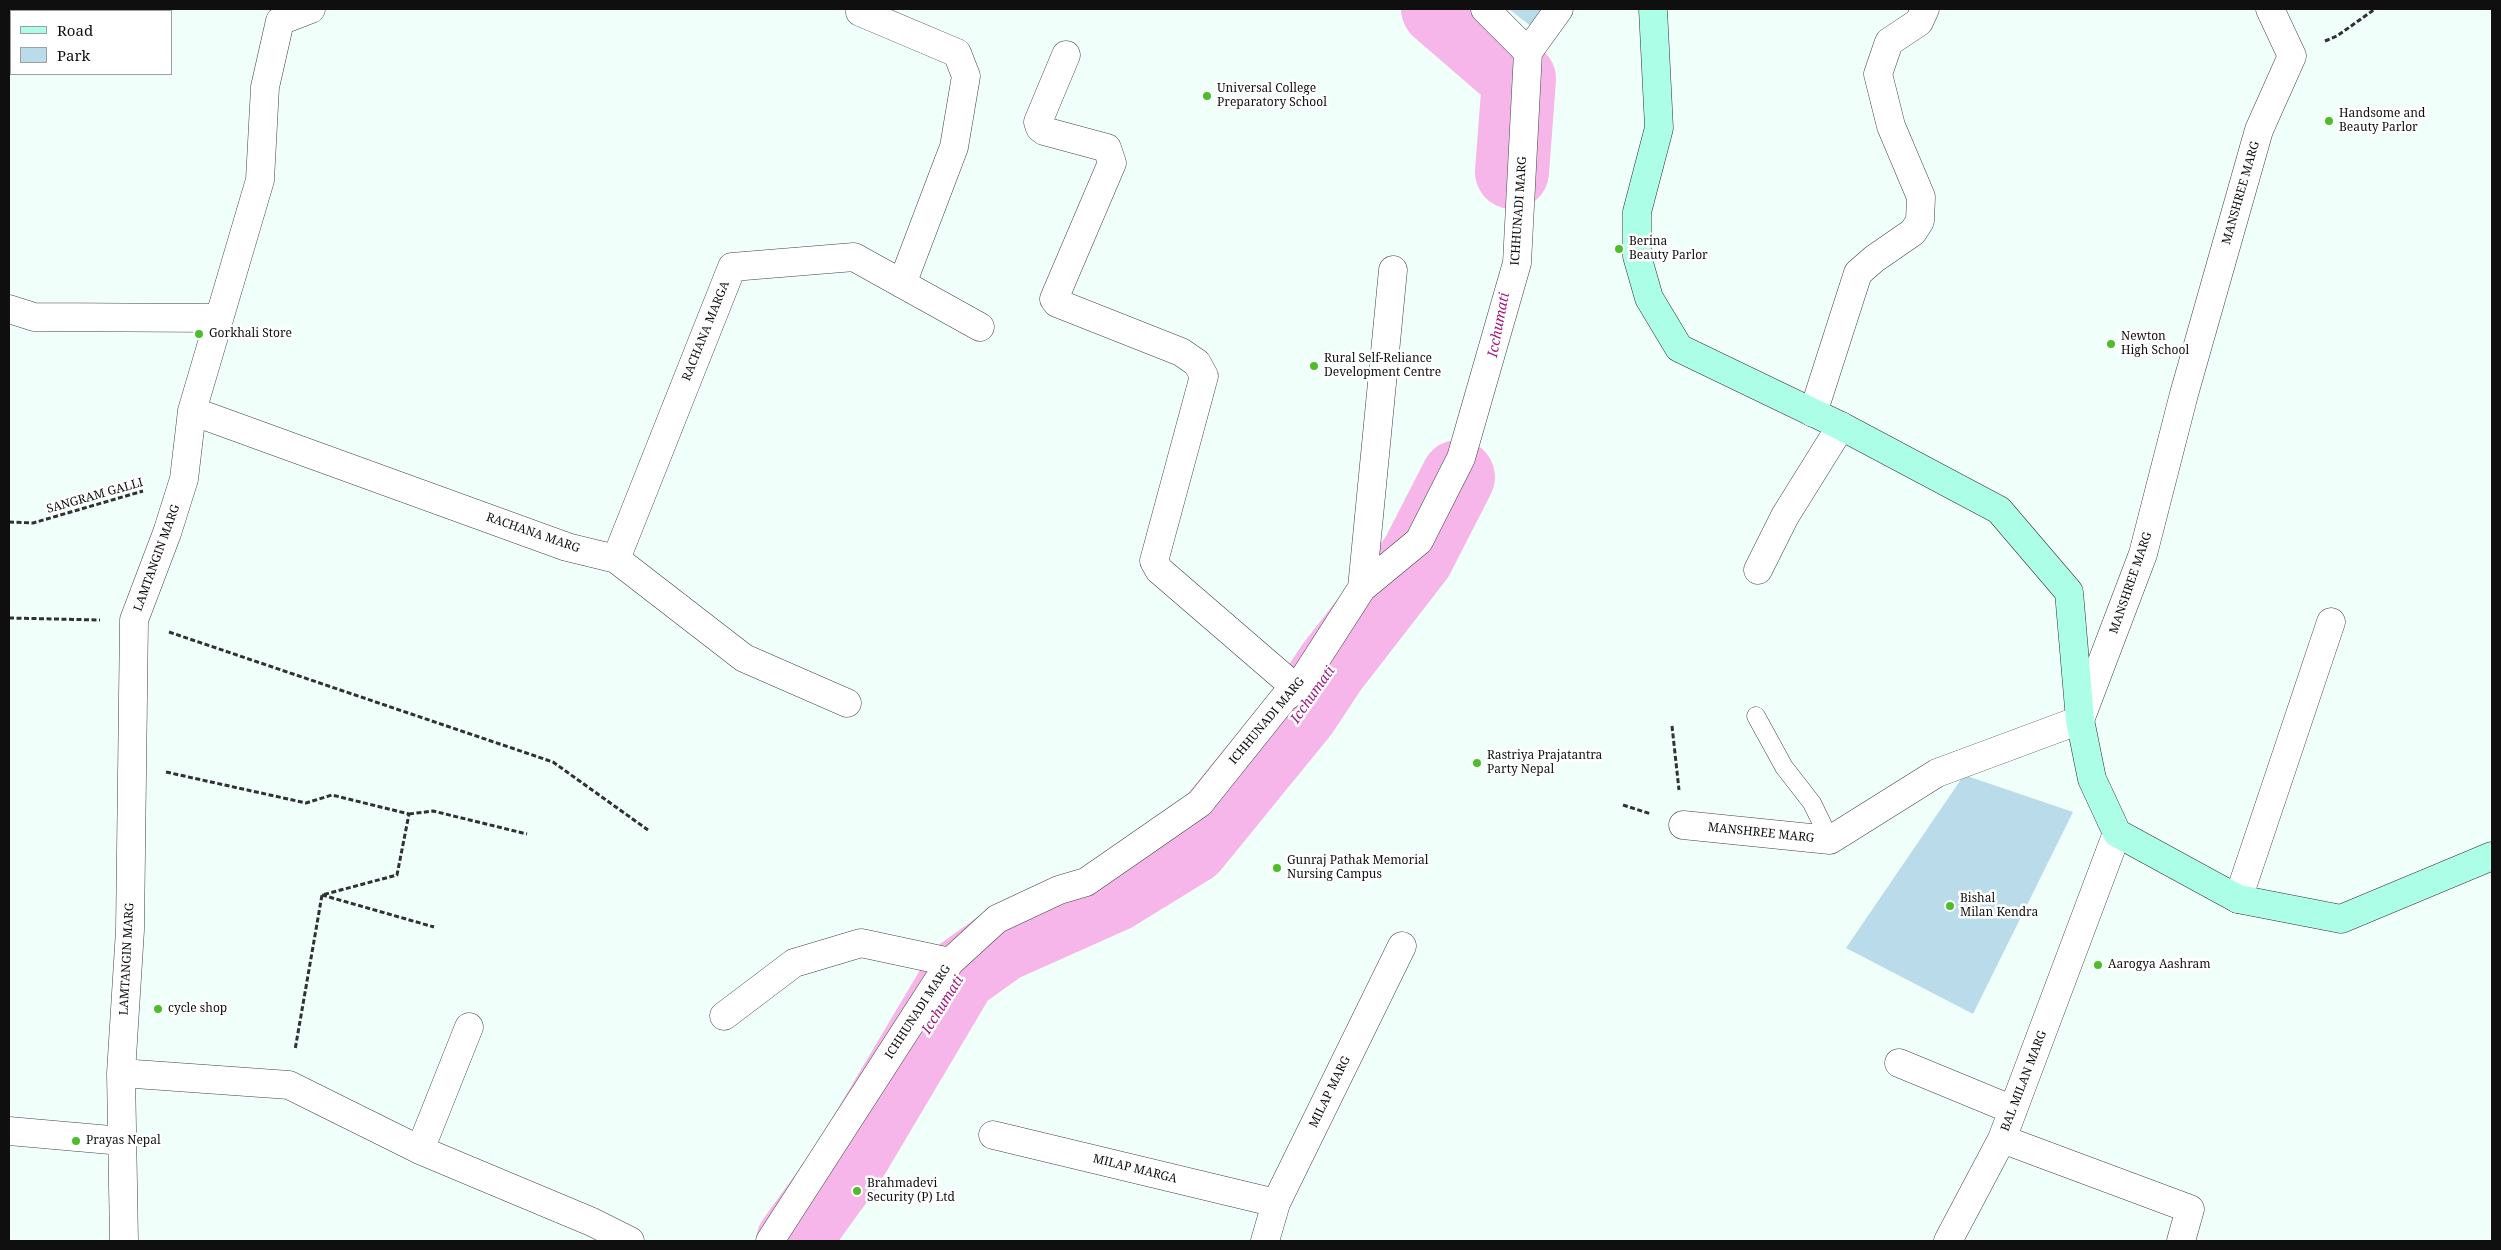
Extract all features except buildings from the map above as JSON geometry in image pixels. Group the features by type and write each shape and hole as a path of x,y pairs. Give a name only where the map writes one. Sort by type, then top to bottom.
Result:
{"street":[{"name":"LAMTANGIN MARG","path":"124,1241 120,1073 130,930 134,620 167,533 184,479 192,411 260,180 265,87 280,21 311,9"},
{"path":"1485,9 1528,52 1559,9"},
{"path":"1653,9 1659,128 1637,212 1637,256 1649,298 1679,348 1841,426 1999,510 2069,592 2080,720 2092,779 2118,834 2238,899 2341,919 2492,856"},
{"path":"1813,413 1858,273 1874,259 1913,232 1920,222 1921,197 1892,126 1878,74 1889,42 1919,22 1925,9"},
{"path":"2270,9 2292,56"},
{"path":"860,12 957,53 966,76 954,147 902,284"},
{"name":"ICHHUNADI MARG","path":"770,1241 950,962 997,919 1059,890 1086,882 1200,802 1284,698 1297,689 1362,588 1419,541 1461,458 1517,263 1528,52"},
{"path":"1066,56 1038,122 1040,128 1044,131 1107,148 1112,163 1054,299 1057,303 1181,352 1197,363 1204,376 1154,561 1159,570 1297,689"},
{"name":"MANSHREE MARG","path":"1683,825 1830,840 1936,773 2080,720 2143,554 2184,394 2259,130 2292,56"},
{"name":"RACHANA MARGA","path":"616,559 732,267 854,257 980,328"},
{"path":"1362,588 1393,270"},
{"path":"9,309 34,317 219,318"},
{"name":"RACHANA MARG","path":"192,411 568,547 616,559 744,658 847,703"},
{"path":"1758,570 1785,516 1841,426"},
{"path":"2238,899 2331,622"},
{"name":"BAL MILAN MARG","path":"2118,834 2002,1138 2190,1209 2181,1241"},
{"path":"724,1016 794,963 861,943 950,962"},
{"name":"MILAP MARG","path":"1265,1241 1276,1204 1402,946"},
{"path":"420,1150 470,1027"},
{"path":"1899,1064 2013,1110"},
{"path":"120,1073 289,1085 420,1150 592,1222 630,1241"},
{"path":"9,1131 122,1141"},
{"name":"MILAP MARGA","path":"993,1135 1276,1204"},
{"path":"1948,1241 2002,1138"}],"lane":[{"path":"1756,716 1784,767 1812,802 1830,840"}],"path":[{"path":"2292,56 2337,36 2375,9"},
{"name":"SANGRAM GALLI","path":"9,522 33,523 184,479"},
{"path":"9,618 134,620 553,762 648,830"},
{"path":"1623,805 1683,825 1672,726"},
{"path":"132,764 306,803 332,795 409,814 432,811 527,834"},
{"path":"322,895 397,875 409,814"},
{"path":"322,895 434,926"},
{"path":"289,1085 322,895"}],"green space":[{"path":"1509,9 1550,9 1537,31"},
{"path":"1964,775 2073,812 1973,1014 1846,948"}],"waterway":[{"name":"Icchumati","path":"1438,9 1519,79 1512,172"},
{"name":"Icchumati","path":"793,1241 845,1169 960,975 1002,945 1114,895 1192,847 1302,712 1331,668 1417,557 1458,477"}],"place":[{"name":"Universal College Preparatory School","path":"1207,96"},
{"name":"Handsome and Beauty Parlor","path":"2329,121"},
{"name":"Berina Beauty Parlor","path":"1619,249"},
{"name":"Gorkhali Store","path":"199,334"},
{"name":"Newton High School","path":"2111,344"},
{"name":"Rural Self-Reliance Development Centre","path":"1314,366"},
{"name":"Rastriya Prajatantra Party Nepal","path":"1477,763"},
{"name":"Gunraj Pathak Memorial Nursing Campus","path":"1277,868"},
{"name":"Bishal Milan Kendra","path":"1950,906"},
{"name":"Aarogya Aashram","path":"2098,965"},
{"name":"cycle shop","path":"158,1009"},
{"name":"Prayas Nepal","path":"76,1141"},
{"name":"Brahmadevi Security (P) Ltd","path":"857,1191"}]}
